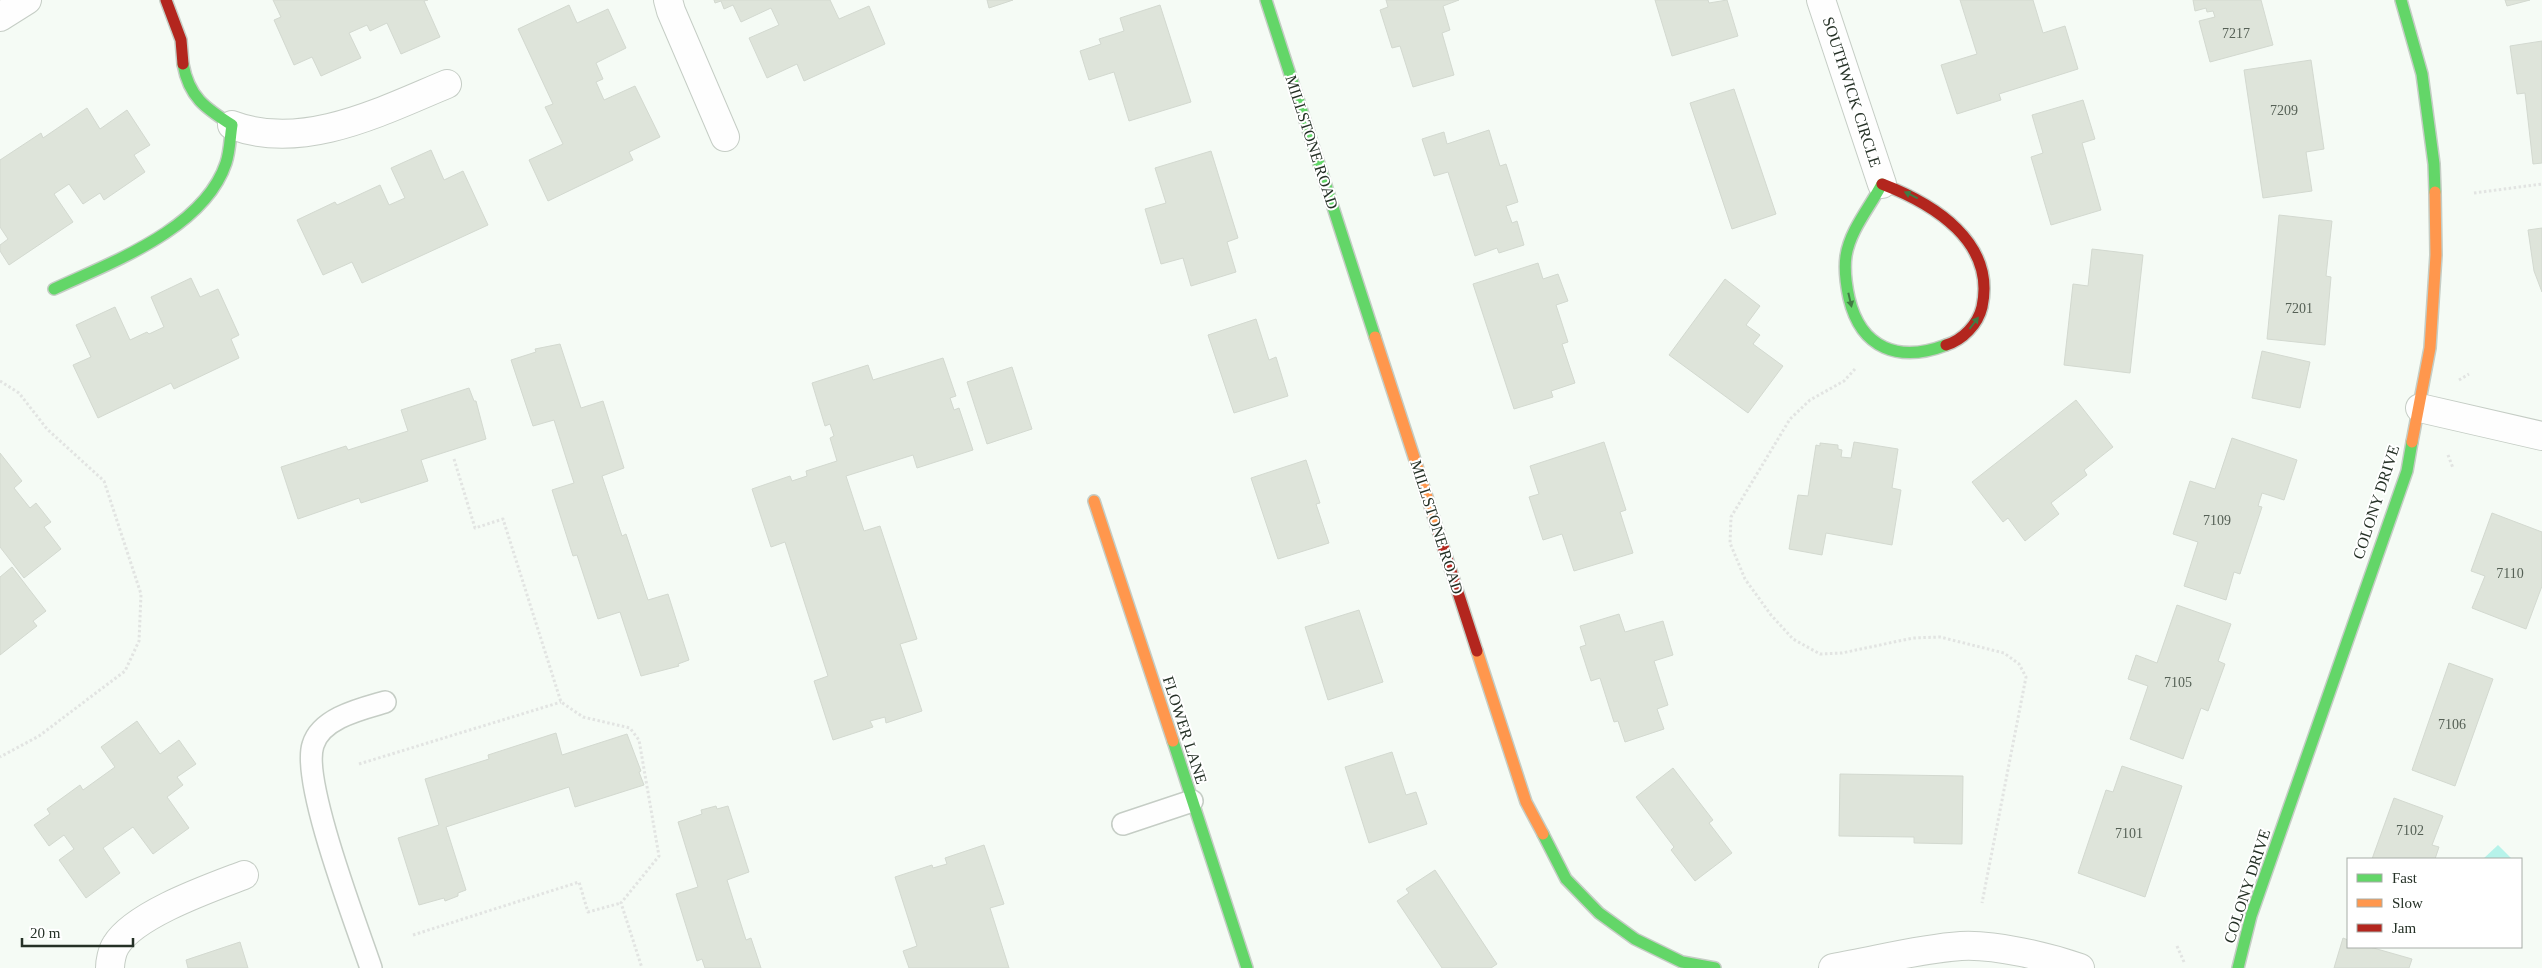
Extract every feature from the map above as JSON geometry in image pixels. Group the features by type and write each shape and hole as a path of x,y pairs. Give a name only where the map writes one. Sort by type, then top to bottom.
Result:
{"street":[{"path":"0,17 27,0"},
{"path":"166,0 181,40 183,66 189,88 206,109 232,125 249,132 272,133 311,130 347,122 383,111 447,84"},
{"path":"668,0 725,137"},
{"name":"MILLSTONE ROAD","path":"1266,0 1526,802 1566,879 1599,913 1636,939 1682,962 1716,968"},
{"name":"SOUTHWICK CIRCLE","path":"1821,0 1882,184 1846,252 1846,282 1852,309 1863,331 1883,348 1905,352 1935,351 1959,341 1978,318 1986,298 1984,274 1974,249 1950,220 1912,194 1882,184"},
{"name":"COLONY DRIVE","path":"2238,968 2252,916 2407,470 2420,408 2430,348 2436,255 2434,164 2422,74 2401,0"},
{"path":"54,290 152,242 187,217 212,190 226,164 232,125"},
{"path":"2420,408 2542,436"},
{"name":"FLOWER LANE","path":"1094,501 1248,968"},
{"path":"110,968 116,946 134,927 176,902 244,875"},
{"path":"1833,968 1915,952 1963,946 2020,952 2080,968"}],"lane":[{"path":"371,968 324,824 311,775 313,745 326,728 342,715 385,702"},
{"path":"1123,824 1192,801"}],"path":[{"path":"2474,193 2542,184"},
{"path":"1872,339 1856,368 1844,381 1810,400 1790,419 1732,517 1730,543 1745,579 1771,615 1793,639 1820,654 1842,654 1913,638 1940,637 2004,653 2019,664 2026,677 1982,903"},
{"path":"2459,380 2470,374"},
{"path":"0,381 19,393 47,429 104,481 141,594 139,641 125,671 39,736 0,757"},
{"path":"2448,455 2453,468"},
{"path":"414,935 579,882 588,912 621,903 659,856 639,740 630,728 583,717 561,702 503,519 475,528 454,459"},
{"path":"359,764 561,702"},
{"path":"621,903 642,968"},
{"path":"2177,946 2184,962"}],"water":[{"path":"2498,845 2511,858 2484,858"}],"building":[{"path":"273,0 428,0 424,1 440,37 401,54 387,23 370,31 367,25 349,33 361,58 321,76 312,57 294,65 274,20 281,17"},
{"path":"714,0 830,0 839,19 869,6 885,44 804,81 797,64 767,78 749,38 779,25 771,8 741,22 733,5 724,9 721,1 715,3"},
{"path":"987,0 1013,0 989,8"},
{"path":"1386,0 1459,0 1443,6 1450,30 1442,33 1454,75 1413,87 1400,46 1392,48 1380,10 1388,7"},
{"path":"1655,0 1708,0 1709,3 1727,0 1738,36 1672,56"},
{"path":"1960,0 2033,0 2043,33 2065,26 2078,69 1999,94 2001,100 1957,114 1941,65 1977,54"},
{"path":"2193,0 2261,0 2273,45 2210,62 2199,21 2215,17 2213,11 2207,12 2206,8 2195,11"},
{"path":"2505,0 2530,0 2507,6"},
{"path":"569,5 577,23 608,9 626,48 596,63 603,79 596,82 604,100 635,86 660,137 629,152 633,160 548,201 529,160 563,144 545,107 553,104 518,29"},
{"path":"1160,5 1191,102 1129,121 1114,72 1089,80 1080,51 1101,44 1099,39 1124,31 1120,18"},
{"path":"2542,41 2542,163 2533,164 2525,93 2517,94 2510,46"},
{"path":"2311,60 2324,149 2306,152 2312,191 2263,198 2244,70"},
{"path":"1734,89 1776,214 1732,229 1690,103"},
{"path":"2083,100 2095,139 2082,143 2101,210 2051,225 2031,157 2043,153 2032,115"},
{"path":"87,108 100,129 127,110 150,145 134,155 145,172 104,200 100,193 83,204 69,184 54,194 73,222 9,265 0,251 0,245 8,239 0,227 0,160 41,133 43,138"},
{"path":"1489,130 1500,166 1506,164 1518,202 1506,206 1512,223 1517,221 1524,245 1499,253 1497,248 1475,256 1448,172 1434,176 1422,139 1444,132 1447,144"},
{"path":"431,150 444,180 463,171 488,225 362,283 352,262 323,275 297,220 335,202 337,205 380,185 389,205 405,198 391,168"},
{"path":"1211,151 1238,238 1227,242 1236,272 1191,286 1183,258 1161,264 1145,209 1166,203 1155,168"},
{"path":"2279,215 2332,221 2326,276 2331,277 2325,345 2267,339"},
{"path":"2542,228 2542,292 2534,271 2528,230"},
{"path":"2092,249 2143,255 2130,373 2064,365 2073,284 2088,286"},
{"path":"1538,263 1543,279 1558,274 1568,301 1556,305 1568,342 1562,344 1575,383 1551,391 1553,397 1514,409 1473,284"},
{"path":"191,278 200,297 218,289 239,335 231,339 239,358 174,389 171,383 98,418 73,365 91,357 76,325 115,307 130,340 147,332 149,334 164,327 151,297"},
{"path":"1725,279 1760,306 1746,325 1760,335 1753,344 1783,366 1748,413 1669,355"},
{"path":"1256,319 1269,360 1276,357 1288,396 1234,413 1208,335"},
{"path":"560,344 581,408 603,401 624,468 602,476 622,536 626,534 648,600 668,594 689,660 678,664 679,666 641,676 620,612 598,619 577,555 573,556 552,490 574,483 554,420 533,426 511,360 536,352 535,349"},
{"path":"2262,351 2310,362 2300,408 2252,398"},
{"path":"943,358 956,396 950,398 954,410 959,408 973,450 917,468 913,455 846,476 864,531 880,526 917,639 900,644 922,711 886,723 885,717 870,721 873,727 833,740 814,681 828,676 785,542 771,547 752,489 790,476 792,481 807,476 806,471 837,461 830,438 834,436 830,424 825,426 812,383 868,365 873,380"},
{"path":"1012,367 1032,429 987,444 967,382"},
{"path":"469,388 474,401 476,401 486,439 421,460 428,481 361,503 359,498 298,519 281,467 346,446 348,450 408,431 401,410"},
{"path":"2076,400 2113,447 2084,470 2087,475 2051,503 2059,514 2025,541 2008,518 2003,522 1972,482"},
{"path":"2232,438 2297,460 2284,500 2262,493 2258,506 2262,507 2240,574 2234,572 2226,600 2184,586 2198,542 2173,534 2190,481 2215,489"},
{"path":"1604,442 1626,510 1620,512 1633,553 1574,571 1562,534 1543,540 1529,497 1539,494 1530,466"},
{"path":"1854,442 1898,449 1892,488 1901,490 1892,545 1826,533 1822,555 1789,549 1798,495 1808,496 1816,445 1820,446 1820,443 1838,445 1838,449 1842,450 1841,457 1851,458"},
{"path":"0,453 22,481 14,488 30,508 36,503 51,522 44,527 61,549 24,578 0,547"},
{"path":"1306,460 1320,503 1316,504 1329,543 1278,559 1251,478"},
{"path":"2492,513 2542,532 2542,586 2526,629 2472,608 2485,576 2471,571"},
{"path":"12,567 46,611 33,621 37,626 0,655 0,577"},
{"path":"2177,605 2231,624 2218,661 2225,664 2208,711 2201,708 2183,759 2130,739 2148,686 2128,679 2136,655 2157,663"},
{"path":"1359,610 1383,682 1328,700 1305,627"},
{"path":"1619,614 1625,632 1663,621 1673,655 1654,661 1668,705 1657,709 1664,729 1625,742 1618,721 1614,722 1600,678 1591,681 1580,647 1586,645 1580,626"},
{"path":"2449,663 2493,679 2455,786 2412,770"},
{"path":"137,721 160,754 179,740 196,764 177,777 183,785 167,797 189,828 153,854 133,827 103,848 120,873 86,898 59,860 74,849 64,835 49,846 34,825 50,814 47,809 80,785 83,790 115,767 101,747"},
{"path":"556,733 562,755 627,734 641,771 639,772 644,785 575,807 569,787 446,827 466,890 458,893 458,896 445,901 444,898 419,905 398,838 439,825 425,779 489,759 488,755"},
{"path":"1392,752 1406,795 1416,792 1427,824 1369,843 1345,767"},
{"path":"2122,766 2182,786 2145,897 2078,873 2106,790 2113,792"},
{"path":"1673,768 1713,820 1709,823 1732,853 1695,881 1671,850 1674,847 1636,797"},
{"path":"1840,774 1963,776 1962,844 1914,843 1914,837 1839,836"},
{"path":"2394,798 2443,816 2432,845 2439,847 2435,858 2372,858"},
{"path":"716,806 717,809 728,806 749,872 727,880 746,940 751,938 761,968 705,968 702,959 697,961 676,894 698,887 678,822 702,814 701,810"},
{"path":"984,845 1004,904 990,908 1009,968 909,968 903,951 917,946 895,877 932,865 933,868 947,864 945,858"},
{"path":"1435,870 1497,964 1491,968 1442,968 1397,901 1409,893 1406,889"},
{"path":"2343,938 2347,940 2347,948 2374,948 2412,959 2409,968 2334,968"},
{"path":"240,942 248,968 188,968 186,960"}],"traffic: fast":[{"path":"1266,0 1375,337"},
{"path":"2401,0 2422,74 2434,164 2435,192"},
{"path":"54,289 128,255 153,241 177,225 198,207 215,186 226,163 232,125 206,107 194,93 189,85 183,64"},
{"path":"1882,184 1856,228 1848,246 1845,266 1846,282 1855,315 1863,329 1873,340 1884,347 1898,351 1913,352 1946,345"},
{"path":"2238,968 2251,916 2407,471 2412,442"},
{"path":"1173,741 1247,968"},
{"path":"1543,834 1566,879 1599,913 1635,939 1682,962 1715,968"}],"traffic: slow":[{"path":"2412,442 2430,348 2436,255 2435,192"},
{"path":"1375,337 1439,534"},
{"path":"1094,501 1173,741"},
{"path":"1477,651 1526,802 1543,834"}],"traffic: jam":[{"path":"166,0 181,40 183,64"},
{"path":"1882,184 1902,192 1940,215 1957,229 1970,245 1980,263 1984,284 1980,313 1964,335 1946,345"},
{"path":"1439,534 1477,651"}]}
